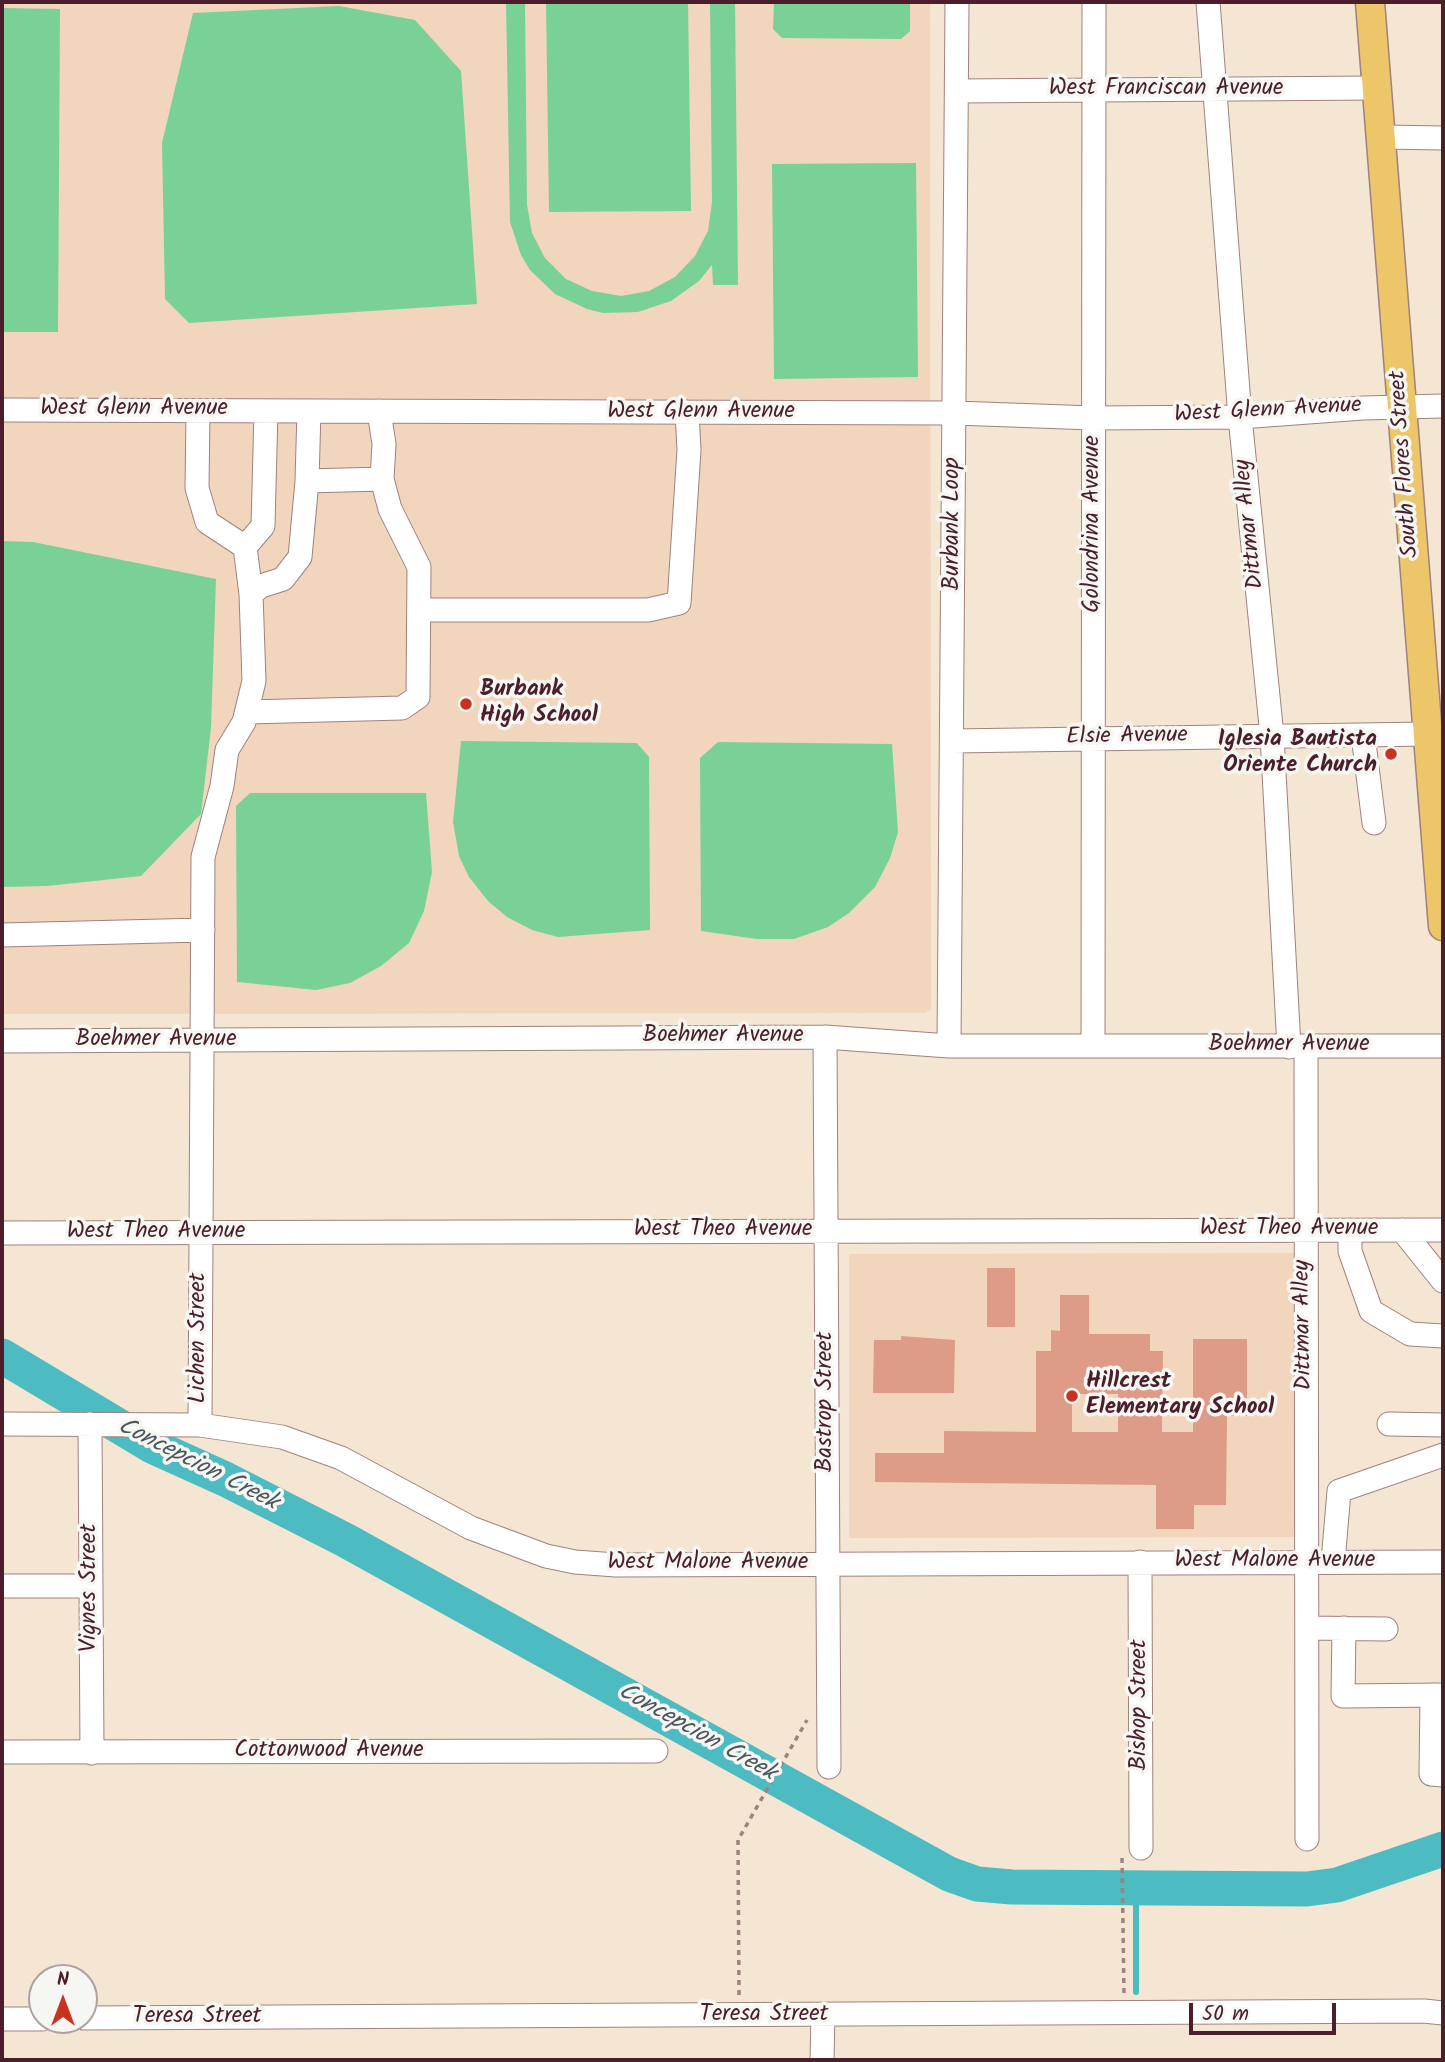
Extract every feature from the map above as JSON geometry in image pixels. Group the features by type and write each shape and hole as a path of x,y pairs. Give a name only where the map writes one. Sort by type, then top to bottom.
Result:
{"main road":[{"name":"South Flores Street","path":"1370,2 1401,407 1433,749 1443,926"}],"street":[{"name":"Burbank Loop","path":"949,1046 957,2"},
{"name":"Golondrina Avenue","path":"1093,1046 1094,2"},
{"name":"Dittmar Alley","path":"1208,2 1240,417 1272,736 1297,1046 1304,1230 1308,1562 1307,1839"},
{"name":"West Franciscan Avenue","path":"957,91 1376,88"},
{"path":"1382,137 1443,138"},
{"name":"West Glenn Avenue","path":"2,410 955,413 1093,418 1240,417 1443,407"},
{"path":"198,411 197,488 207,522 245,547 263,526 266,411"},
{"path":"251,594 261,586 283,579 300,557 307,481 309,411"},
{"path":"247,712 402,708 418,697 419,567 390,509 382,478 384,444 379,411"},
{"path":"419,610 648,610 680,603 690,450 687,412"},
{"path":"307,481 382,478"},
{"name":"Lichen Street","path":"200,1425 203,857 222,786 227,750 244,722 254,681 251,594 245,547"},
{"path":"1363,735 1374,823"},
{"name":"Elsie Avenue","path":"953,741 1363,735 1433,749"},
{"path":"2,935 202,930"},
{"name":"Boehmer Avenue","path":"2,1041 825,1037 949,1046 1443,1046"},
{"name":"Bastrop Street","path":"825,1037 829,1767"},
{"path":"1350,1230 1350,1251 1371,1311 1410,1334 1443,1336"},
{"name":"West Theo Avenue","path":"2,1233 1350,1230 1408,1237 1443,1230"},
{"path":"1408,1237 1443,1281"},
{"path":"1408,1237 1413,1264 1443,1289"},
{"name":"West Malone Avenue","path":"2,1424 200,1425 282,1437 341,1458 471,1528 546,1556 616,1564 1443,1562"},
{"name":"Vignes Street","path":"90,1424 92,1753"},
{"path":"1389,1424 1443,1425"},
{"path":"1333,1562 1339,1491 1443,1455"},
{"name":"Bishop Street","path":"1132,1849 1140,1562"},
{"path":"2,1586 91,1586"},
{"path":"1308,1628 1386,1629"},
{"path":"1344,1628 1343,1696 1438,1695 1431,1774 1443,1775"},
{"name":"Cottonwood Avenue","path":"2,1752 656,1751"},
{"name":"Teresa Street","path":"98,2018 1443,2013"},
{"path":"822,2060 823,2015"},
{"path":"2,2019 28,2018"}],"path":[{"path":"740,2016 738,1840 811,1712 828,1708"},
{"path":"1124,2013 1123,1919 1132,1849"}],"shaded area":[{"name":"Burbank High School","path":"2,2 930,2 931,1009 925,1013 2,1014"},
{"name":"Hillcrest Elementary School","path":"1295,1253 1296,1537 849,1538 849,1254"}],"green space":[{"path":"506,2 525,2 527,205 532,233 545,258 566,279 592,291 621,296 649,291 675,277 695,256 708,231 712,202 710,2 735,2 738,285 713,285 712,265 699,281 671,301 638,312 603,313 587,309 555,294 530,270 521,255 510,222"},
{"path":"546,2 688,2 691,211 549,212"},
{"path":"774,2 910,2 910,31 901,39 782,38 773,29"},
{"path":"339,6 415,20 461,71 477,304 189,323 165,299 162,143 193,13"},
{"path":"2,8 60,9 58,332 2,332"},
{"path":"916,163 918,377 774,379 772,164"},
{"path":"2,541 33,542 216,579 211,728 201,814 141,876 47,886 2,887"},
{"path":"461,741 637,743 649,757 650,930 558,937 532,930 507,917 488,901 469,877 459,856 453,822"},
{"path":"718,742 892,744 898,832 890,858 875,887 849,913 828,927 794,939 757,939 701,931 700,758"},
{"path":"250,793 426,793 432,872 424,911 409,943 381,966 350,983 316,990 237,982 236,806"}],"building":[{"path":"987,1268 1015,1268 1015,1327 987,1327"},
{"path":"1060,1295 1089,1295 1089,1334 1150,1334 1150,1351 1163,1351 1162,1432 1193,1432 1193,1339 1247,1339 1247,1416 1227,1416 1226,1505 1194,1505 1194,1529 1156,1529 1156,1485 875,1482 875,1453 944,1453 944,1431 1036,1432 1036,1351 1051,1351 1051,1330 1060,1331","holes":["1072,1394 1118,1394 1118,1432 1072,1432"]},
{"path":"901,1336 955,1340 954,1393 873,1393 874,1340 901,1340"}],"waterway":[{"name":"Concepcion Creek","path":"2,1356 152,1446 225,1479 345,1540 949,1874 977,1884 1012,1887 1307,1889 1337,1885 1443,1849"},
{"path":"1136,1888 1136,1992"}],"place":[{"name":"Burbank High School","path":"466,704"},
{"name":"Iglesia Bautista Oriente Church","path":"1391,754"},
{"name":"Hillcrest Elementary School","path":"1072,1396"}]}
